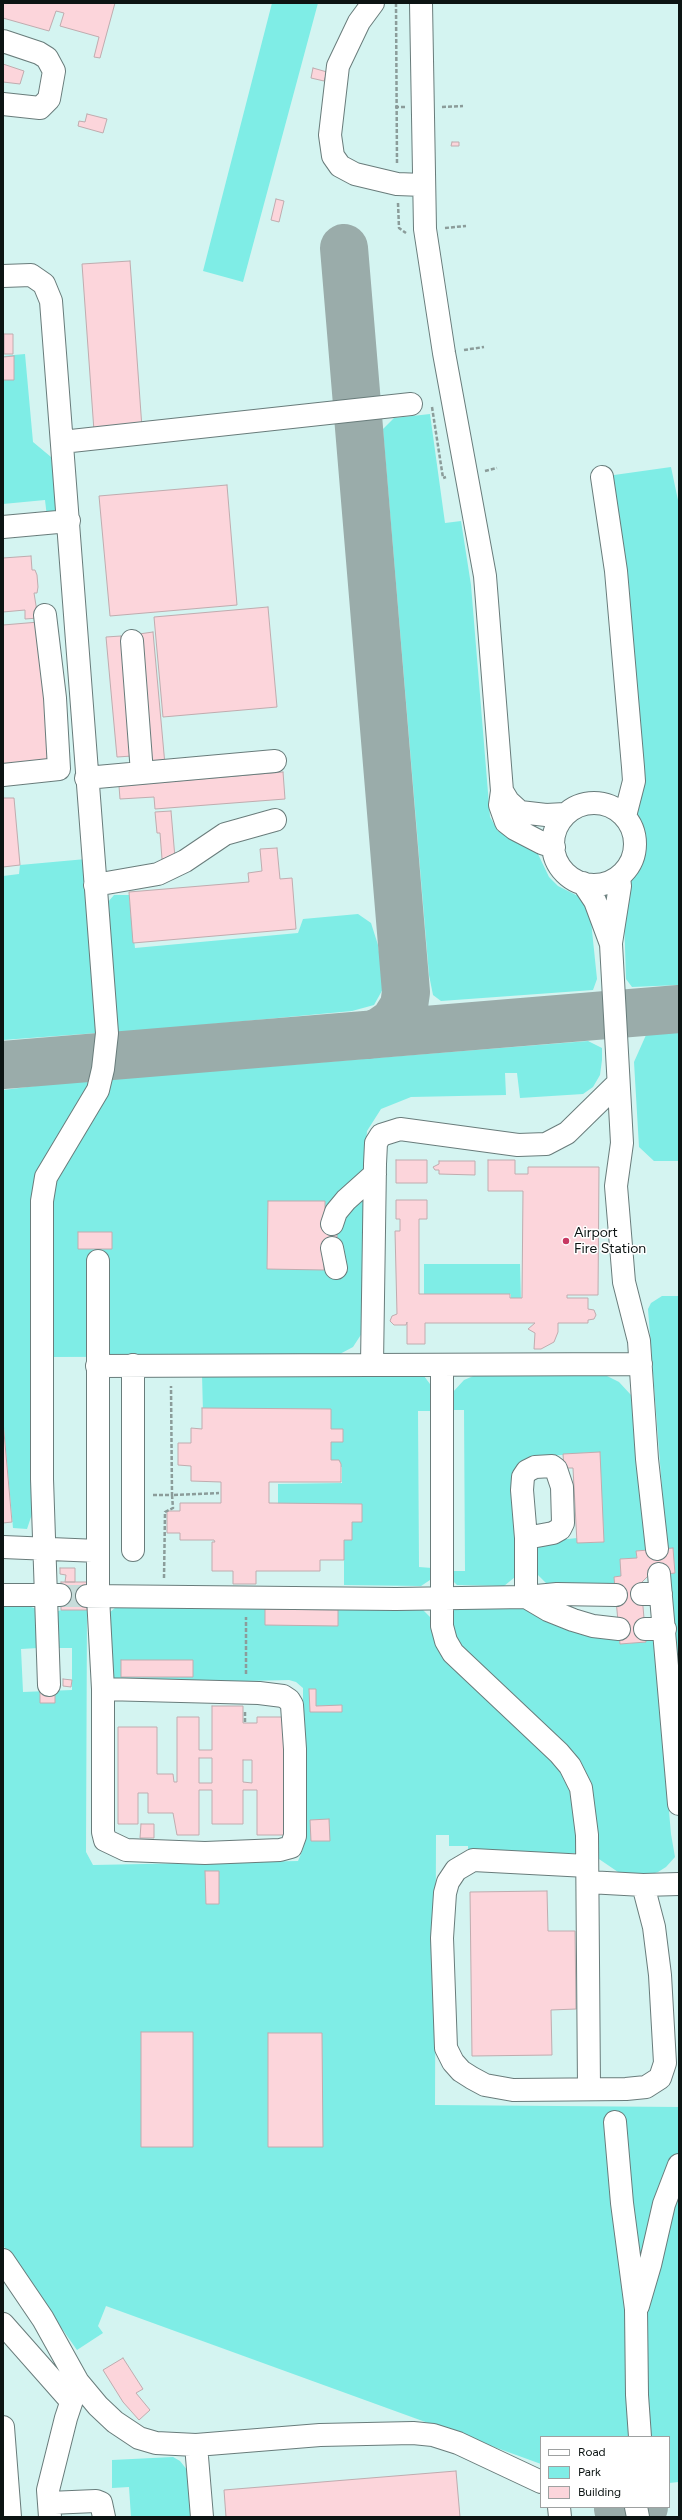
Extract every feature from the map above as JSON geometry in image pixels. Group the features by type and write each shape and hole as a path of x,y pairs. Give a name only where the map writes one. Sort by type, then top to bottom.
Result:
{"street":[{"path":"373,3 359,22 338,66 330,135 333,156 340,166 355,174 397,184 423,185"},
{"path":"421,3 423,185 425,230 432,281 486,583 502,791 500,805 506,822 526,836 554,847"},
{"path":"3,41 39,53 47,58 54,71 49,99 40,108 3,104"},
{"path":"3,276 31,274 44,284 51,301 107,1033 101,1082 93,1102 57,1155 46,1177 42,1201 42,1479 45,1548 54,1595 49,1685"},
{"path":"62,442 411,404"},
{"path":"602,477 616,571 634,781 624,816"},
{"path":"3,527 68,521"},
{"path":"45,615 55,698 59,769"},
{"path":"132,641 142,773"},
{"path":"3,775 59,769 86,772 142,773 275,761"},
{"path":"502,791 512,805 520,812 546,815 565,814"},
{"path":"583,883 602,884 619,877 630,864 635,848 633,831 624,816 611,807 595,803 579,806 565,814 557,825 553,839 558,863 564,872 583,883 595,901 611,944"},
{"path":"95,885 158,874 185,861 225,834 275,820"},
{"path":"619,877 620,886 611,944 622,1144 616,1186 624,1282 639,1341 647,1459 657,1549"},
{"path":"372,1364 376,1143 381,1135 390,1131 400,1130 518,1145 546,1144 567,1133 618,1083"},
{"path":"332,1224 336,1212 346,1200 375,1174"},
{"path":"98,1261 98,1552 92,1596 103,1689 103,1832 110,1843 126,1850 204,1853 287,1849 291,1847 295,1836 295,1749 292,1705 283,1696 245,1692 103,1689"},
{"path":"97,1366 372,1364 442,1366 641,1364"},
{"path":"133,1365 133,1550"},
{"path":"442,1366 440,1598 442,1626 446,1641 453,1653 559,1753 577,1780 585,1814 589,2090"},
{"path":"526,1538 526,1597"},
{"path":"3,1547 45,1548 98,1552"},
{"path":"654,1588 655,1629 679,1804"},
{"path":"92,1596 440,1598 526,1597 557,1594 616,1595"},
{"path":"3,1595 54,1595"},
{"path":"526,1597 548,1610 573,1620 593,1626 619,1629"},
{"path":"643,1885 654,1927 660,1975 665,2063 662,2073 654,2084 646,2087 589,2090 499,2088 479,2082 461,2071 453,2062 446,2048 442,1938 445,1893 448,1882 456,1870 464,1863 473,1860 587,1874 643,1885 679,1884"},
{"path":"615,2122 624,2217 636,2310 637,2388 640,2436"},
{"path":"636,2310 650,2265 664,2204 679,2165"},
{"path":"3,2260 43,2319 75,2391 48,2490 50,2510 96,2500 101,2503 104,2517"},
{"path":"3,2324 75,2391 98,2406 115,2422 139,2438 156,2443 196,2445 320,2435 413,2433 433,2435 458,2443 540,2482"},
{"path":"3,2426 10,2517"},
{"path":"196,2445 202,2517"}],"path":[{"path":"395,107 396,3"},
{"path":"164,1596 165,1512 173,1508 171,1365"},
{"path":"132,1495 219,1493"},
{"path":"245,1722 246,1597"}],"shaded area":[{"path":"3,3 679,3 679,2517 3,2517"}],"green space":[{"path":"272,3 318,3 243,282 203,271"},
{"path":"25,354 33,442 51,457 58,513 47,517 45,500 3,504 3,356"},
{"path":"430,414 445,523 461,521 471,585 490,817 498,831 530,846 538,854 549,877 558,886 586,900 590,911 597,979 593,990 441,1001 433,995 429,975 383,429 394,418"},
{"path":"671,467 679,505 679,985 632,987 626,979 623,883 639,862 644,845 644,829 636,809 607,476"},
{"path":"86,859 97,1033 3,1040 3,876 19,874 20,865"},
{"path":"114,895 129,895 135,948 298,933 303,919 358,914 371,923 378,945 384,987 374,1005 352,1011 117,1033 105,914 108,902"},
{"path":"659,1031 679,1031 679,1161 654,1161 639,1147 634,1062 646,1035"},
{"path":"588,1041 602,1048 602,1060 600,1075 593,1087 583,1094 520,1098 517,1073 505,1073 506,1095 411,1097 381,1109 367,1131 365,1156 364,1330 353,1347 336,1356 52,1357 48,1197 79,1133 113,1079"},
{"path":"92,1079 47,1158 34,1508 27,1529 13,1528 3,1417 3,1090"},
{"path":"424,1264 520,1264 521,1302 511,1302 511,1294 424,1294"},
{"path":"662,1296 679,1296 679,1707 648,1309 651,1303"},
{"path":"202,1374 424,1376 433,1388 432,1408 430,1411 418,1411 419,1567 432,1568 430,1580 421,1586 344,1585 344,1540 352,1540 352,1522 362,1522 362,1504 278,1506 278,1484 342,1483 342,1467 331,1467 203,1413"},
{"path":"478,1374 603,1374 619,1382 631,1395 647,1550 636,1551 637,1558 620,1559 621,1576 614,1577 615,1587 549,1586 535,1572 535,1558 540,1542 577,1538 577,1543 604,1542 599,1452 535,1457 515,1577 504,1586 457,1585 451,1579 450,1571 465,1571 464,1410 452,1410 453,1392 464,1380"},
{"path":"16,1602 37,1609 38,1648 21,1649 23,1692 72,1690 72,1648 56,1648 56,1612 61,1610 87,1610 86,1852 93,1865 298,1861 303,1849 303,1688 296,1682 289,1680 119,1684 114,1682 108,1614 116,1607 422,1609 430,1617 437,1645 562,1769 574,1801 577,1853 468,1853 468,1846 449,1846 449,1835 436,1835 435,2105 679,2107 679,2482 670,2483 670,2436 540,2436 540,2464 106,2306 98,2326 103,2333 77,2350 3,2245 3,1605"},
{"path":"523,1607 619,1635 620,1644 646,1642 645,1637 654,1641 671,1834 675,1857 666,1867 658,1872 652,1874 621,1874 596,1857 596,1815 590,1786 462,1649 454,1636 452,1613 455,1609"},
{"path":"173,2457 180,2461 188,2471 193,2517 131,2517 129,2487 112,2488 112,2460"}],"building":[{"path":"3,3 115,3 100,58 94,57 99,37 60,26 64,13 56,11 49,31 3,18"},
{"path":"3,64 24,71 20,84 3,82"},
{"path":"313,68 327,72 324,81 311,78"},
{"path":"87,114 107,119 103,133 78,126 79,121 85,122"},
{"path":"452,142 459,142 459,146 451,146"},
{"path":"276,199 284,201 279,222 271,220"},
{"path":"130,261 142,428 94,431 82,264"},
{"path":"4,334 13,334 13,354 4,354"},
{"path":"14,356 14,380 3,380 3,357"},
{"path":"227,485 237,605 110,616 99,496"},
{"path":"31,556 32,570 35,570 37,575 37,593 34,593 38,618 25,619 25,610 3,612 3,558"},
{"path":"268,607 277,707 163,717 154,617"},
{"path":"39,622 51,760 3,765 3,625"},
{"path":"153,632 165,765 150,767 139,634"},
{"path":"121,636 132,756 117,757 106,637"},
{"path":"283,772 285,799 155,809 154,797 120,799 119,786"},
{"path":"3,798 14,798 20,865 3,867"},
{"path":"171,811 175,858 162,859 160,833 157,833 155,812"},
{"path":"277,848 280,879 292,878 296,929 133,943 129,892 249,882 248,873 262,871 260,849"},
{"path":"396,1160 427,1160 427,1183 396,1183"},
{"path":"488,1160 515,1160 515,1174 528,1174 528,1167 599,1167 598,1295 567,1295 567,1298 588,1298 588,1309 594,1310 596,1315 594,1319 588,1320 588,1323 558,1323 558,1332 554,1342 541,1349 534,1349 535,1333 528,1329 535,1323 425,1323 425,1344 407,1344 407,1322 406,1325 394,1325 390,1321 392,1316 397,1314 395,1231 400,1231 400,1219 396,1219 396,1200 427,1200 427,1219 419,1219 419,1294 510,1294 510,1298 522,1298 523,1191 488,1191"},
{"path":"439,1161 475,1161 475,1175 439,1174 439,1170 435,1170 433,1167 439,1164"},
{"path":"268,1201 325,1201 325,1224 337,1224 337,1248 324,1248 324,1270 267,1269"},
{"path":"78,1232 112,1232 112,1249 78,1249"},
{"path":"202,1408 331,1409 331,1429 343,1429 343,1442 331,1442 331,1460 339,1460 341,1464 341,1482 269,1482 269,1503 362,1504 362,1522 352,1522 352,1540 344,1540 344,1560 320,1560 320,1571 256,1571 256,1584 233,1584 233,1571 212,1571 212,1542 215,1542 214,1540 180,1540 180,1533 167,1533 167,1511 180,1511 180,1503 221,1503 221,1482 191,1481 191,1466 178,1465 178,1443 191,1443 191,1428 202,1429"},
{"path":"3,1421 12,1522 3,1523"},
{"path":"600,1452 604,1542 577,1543 573,1468 564,1468 563,1454"},
{"path":"673,1548 675,1573 648,1576 641,1583 646,1642 620,1644 614,1577 621,1576 620,1559 637,1558 636,1551"},
{"path":"60,1568 75,1568 75,1582 65,1582 66,1575 60,1574"},
{"path":"61,1582 87,1582 87,1610 61,1610"},
{"path":"265,1609 338,1610 338,1626 265,1625"},
{"path":"121,1660 193,1660 193,1677 121,1677"},
{"path":"63,1679 72,1680 71,1687 63,1686"},
{"path":"309,1689 316,1689 316,1706 342,1705 342,1712 310,1712"},
{"path":"40,1692 55,1692 55,1703 40,1703"},
{"path":"212,1706 243,1706 243,1723 257,1723 257,1717 287,1717 287,1835 257,1835 257,1790 243,1790 243,1824 212,1824 212,1790 199,1790 199,1835 177,1835 173,1813 148,1813 148,1793 138,1793 138,1824 118,1824 118,1727 157,1727 157,1774 173,1774 174,1782 177,1782 177,1717 199,1717 199,1750 212,1750","holes":["199,1758 212,1758 212,1783 199,1783","243,1760 252,1760 252,1783 243,1782"]},
{"path":"329,1819 330,1841 311,1841 310,1820"},
{"path":"141,1824 154,1824 154,1838 140,1838"},
{"path":"205,1871 219,1871 219,1904 206,1904"},
{"path":"547,1891 548,1931 575,1931 576,2009 551,2010 552,2055 472,2056 470,1892"},
{"path":"141,2032 193,2032 193,2147 141,2147"},
{"path":"268,2033 322,2033 323,2147 268,2147"},
{"path":"123,2358 143,2389 136,2393 150,2410 139,2420 123,2402 103,2370"},
{"path":"456,2471 460,2517 226,2517 224,2490"}],"taxiway":[{"path":"344,248 406,992 404,1006 394,1022 381,1031 370,1035"},
{"path":"3,1065 679,1009"},
{"path":"618,2509 631,2508"}],"tunnel":[{"path":"61,1596 87,1596"}],"place":[{"name":"Airport Fire Station","path":"566,1241"}]}
